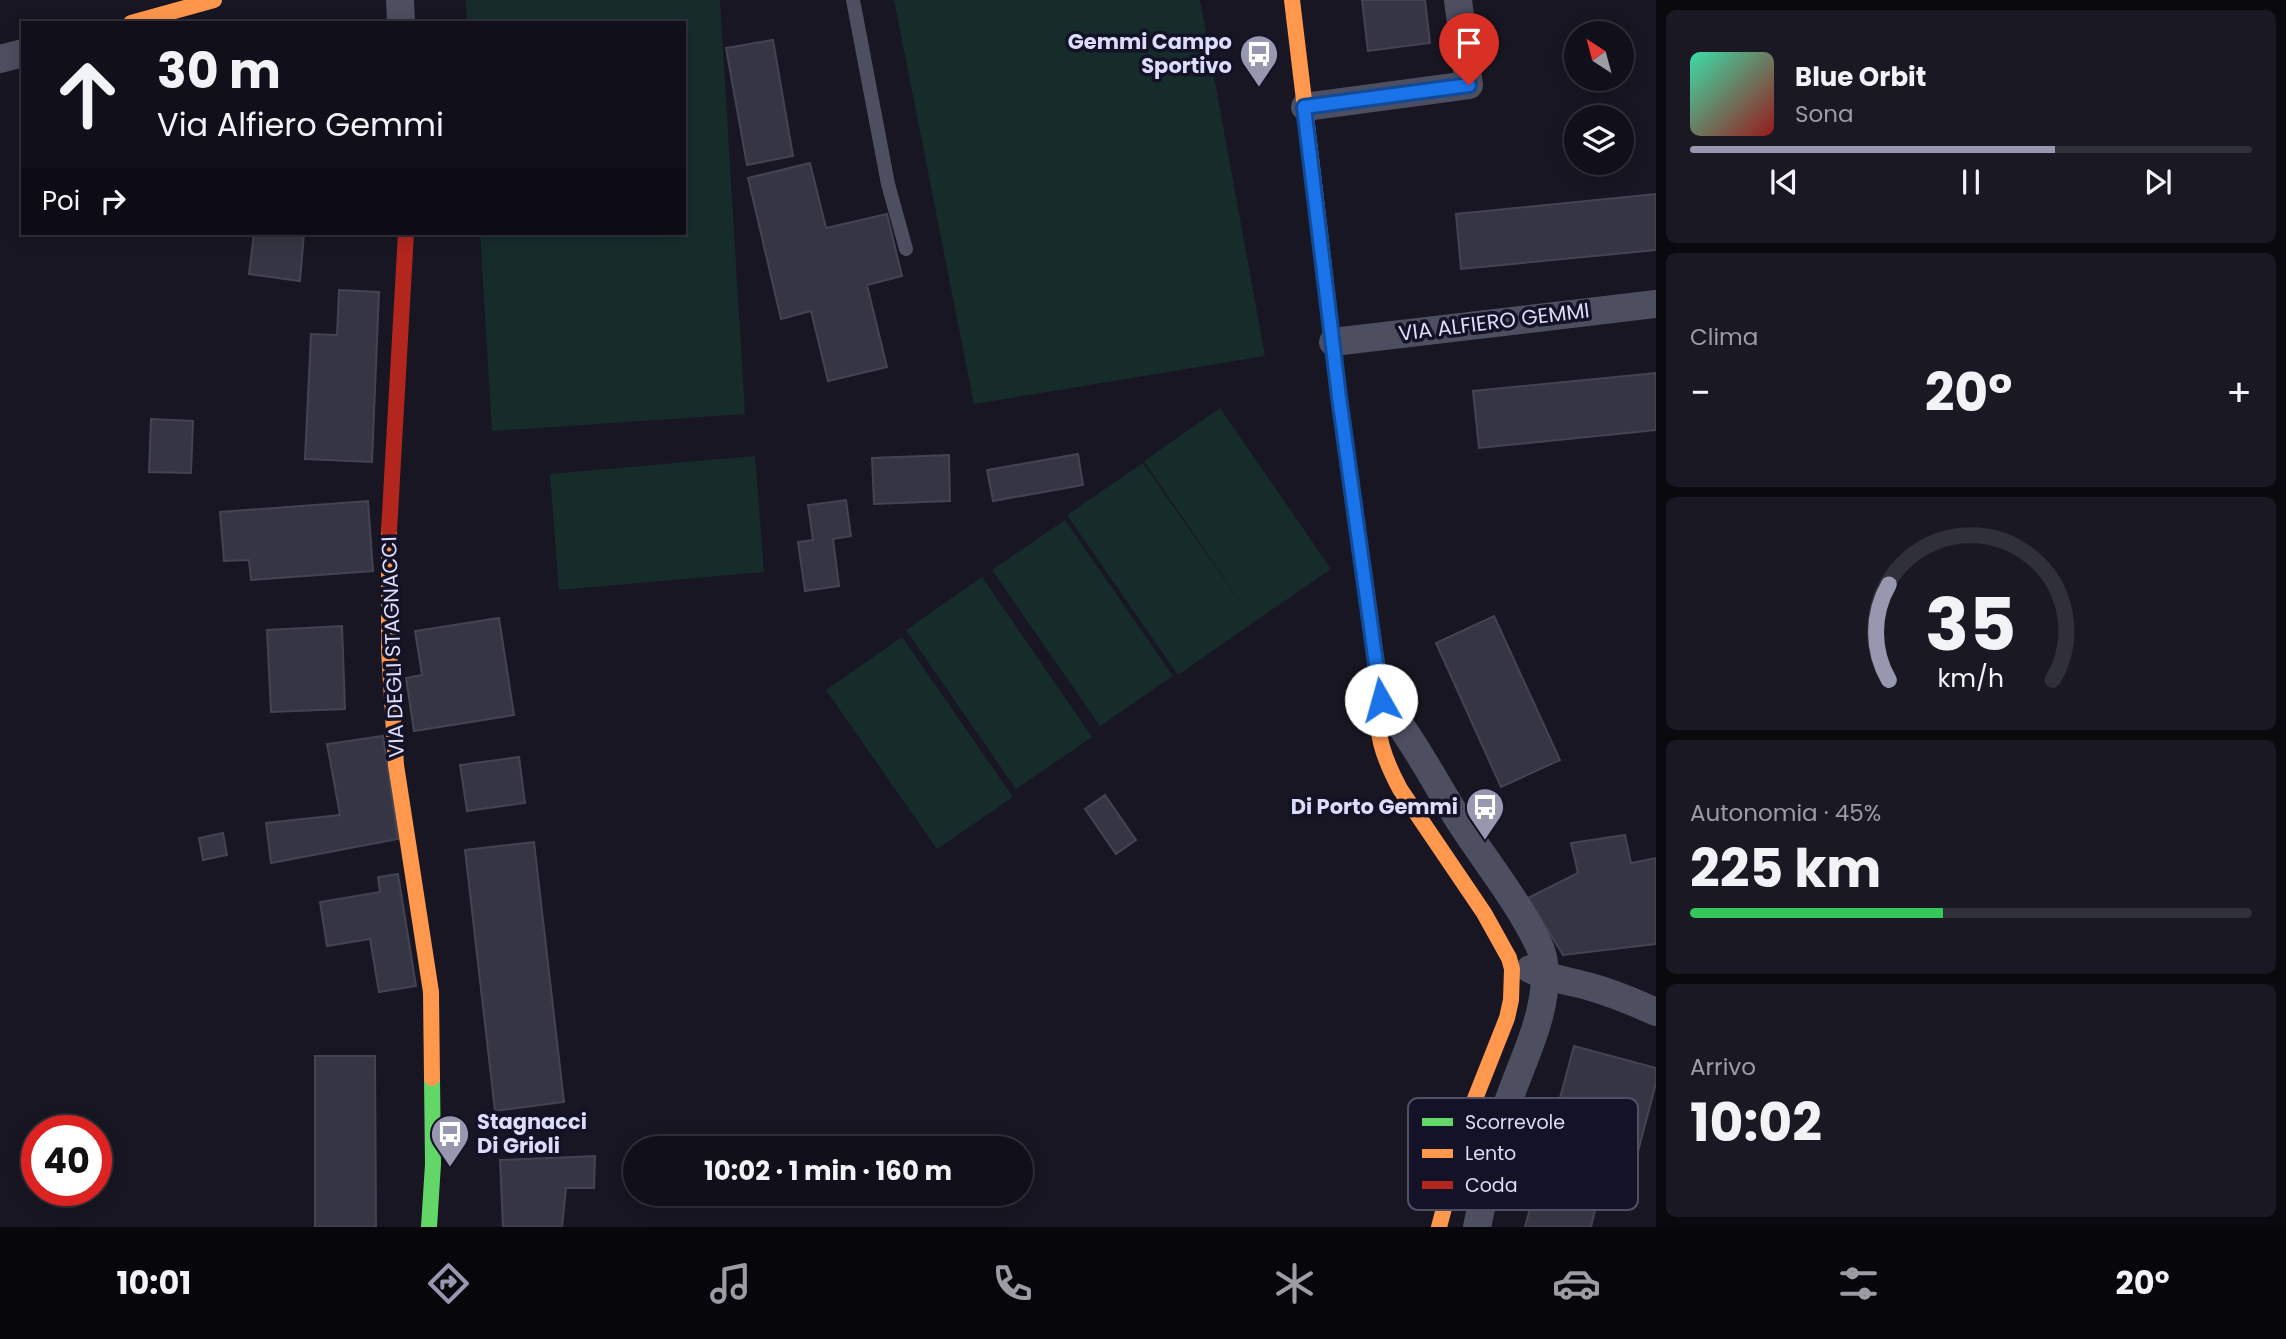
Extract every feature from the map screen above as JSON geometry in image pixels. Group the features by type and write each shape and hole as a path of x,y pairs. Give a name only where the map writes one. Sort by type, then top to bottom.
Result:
{"street":[{"path":"138,21 214,0"},
{"path":"400,0 401,21"},
{"path":"1292,0 1333,342 1381,700 1379,732 1391,772 1484,913 1509,958 1513,980 1509,1010 1475,1098"},
{"path":"1304,107 1469,85 1458,0"},
{"path":"0,59 21,54"},
{"name":"VIA DEGLI STAGNACCI","path":"406,235 388,557 389,650 396,765 430,983 433,1164 429,1227"},
{"name":"VIA ALFIERO GEMMI","path":"1333,342 1656,304"},
{"path":"1381,700 1407,734 1541,949 1545,976 1544,1000 1539,1022 1509,1098"},
{"path":"1509,958 1545,976 1612,993 1656,1012"},
{"path":"1439,1227 1444,1210"}],"lane":[{"path":"853,0 888,184 906,249"}],"green space":[{"path":"466,0 720,0 745,414 492,431 480,235 686,235 686,21 467,21"},
{"path":"894,0 1200,0 1265,356 974,404"},
{"path":"1220,408 1331,569 1254,622 1144,461"},
{"path":"755,456 764,572 559,590 550,474"},
{"path":"1143,463 1254,622 1178,675 1067,515"},
{"path":"1065,520 1173,676 1100,726 992,570"},
{"path":"982,577 1092,737 1016,789 906,630"},
{"path":"902,637 1013,797 937,849 826,690"}],"building":[{"path":"1362,0 1425,0 1430,43 1368,51"},
{"path":"773,40 793,156 747,165 726,48"},
{"path":"810,163 826,228 887,214 902,276 867,285 887,367 828,381 811,311 781,319 748,178"},
{"path":"1656,194 1656,250 1461,269 1456,214"},
{"path":"254,235 304,235 300,281 249,274"},
{"path":"339,290 379,292 372,462 305,459 311,334 337,335"},
{"path":"1656,373 1656,430 1479,448 1473,391"},
{"path":"151,419 193,421 191,473 149,472"},
{"path":"1078,454 1083,485 993,501 987,470"},
{"path":"949,455 950,501 874,504 872,458"},
{"path":"846,500 851,536 833,539 839,586 805,591 798,542 813,540 808,505"},
{"path":"368,501 373,571 251,580 249,560 224,561 220,512"},
{"path":"1494,616 1560,760 1501,787 1436,643"},
{"path":"499,618 514,715 414,731 406,678 422,675 415,631"},
{"path":"342,626 345,709 271,712 267,630"},
{"path":"383,736 398,839 271,863 266,823 340,815 327,744"},
{"path":"519,757 525,803 467,811 460,765"},
{"path":"1105,795 1136,840 1116,854 1085,809"},
{"path":"223,833 227,855 203,860 199,838"},
{"path":"1625,835 1631,863 1656,858 1656,944 1563,955 1528,898 1578,873 1571,843"},
{"path":"534,842 564,1102 495,1111 465,850"},
{"path":"398,874 416,986 379,992 370,939 327,946 320,902 380,892 378,877"},
{"path":"1574,1046 1656,1068 1656,1083 1638,1152 1638,1098 1560,1098"},
{"path":"315,1056 375,1056 376,1227 315,1227"},
{"path":"595,1156 594,1188 566,1188 562,1227 503,1227 500,1160"},
{"path":"1530,1210 1595,1210 1591,1227 1525,1227"}],"traffic: fast":[{"path":"429,1227 433,1164 432,1078"}],"traffic: slow":[{"path":"138,21 214,0"},
{"path":"1292,0 1324,267"},
{"path":"389,531 389,650 396,765 431,992 432,1078"},
{"path":"1379,678 1380,737 1390,768 1400,789 1484,913 1509,958 1512,969 1511,1000 1507,1018 1475,1098"},
{"path":"1439,1227 1444,1210"}],"traffic: jam":[{"path":"389,531 406,235"},
{"path":"1324,267 1339,397 1379,678"}],"place":[{"name":"Gemmi Campo Sportivo","path":"1259,88"},
{"name":"Di Porto Gemmi","path":"1485,841"},
{"name":"Stagnacci Di Grioli","path":"450,1168"}],"route":[{"path":"1381,700 1339,397 1304,107 1469,85"}]}
